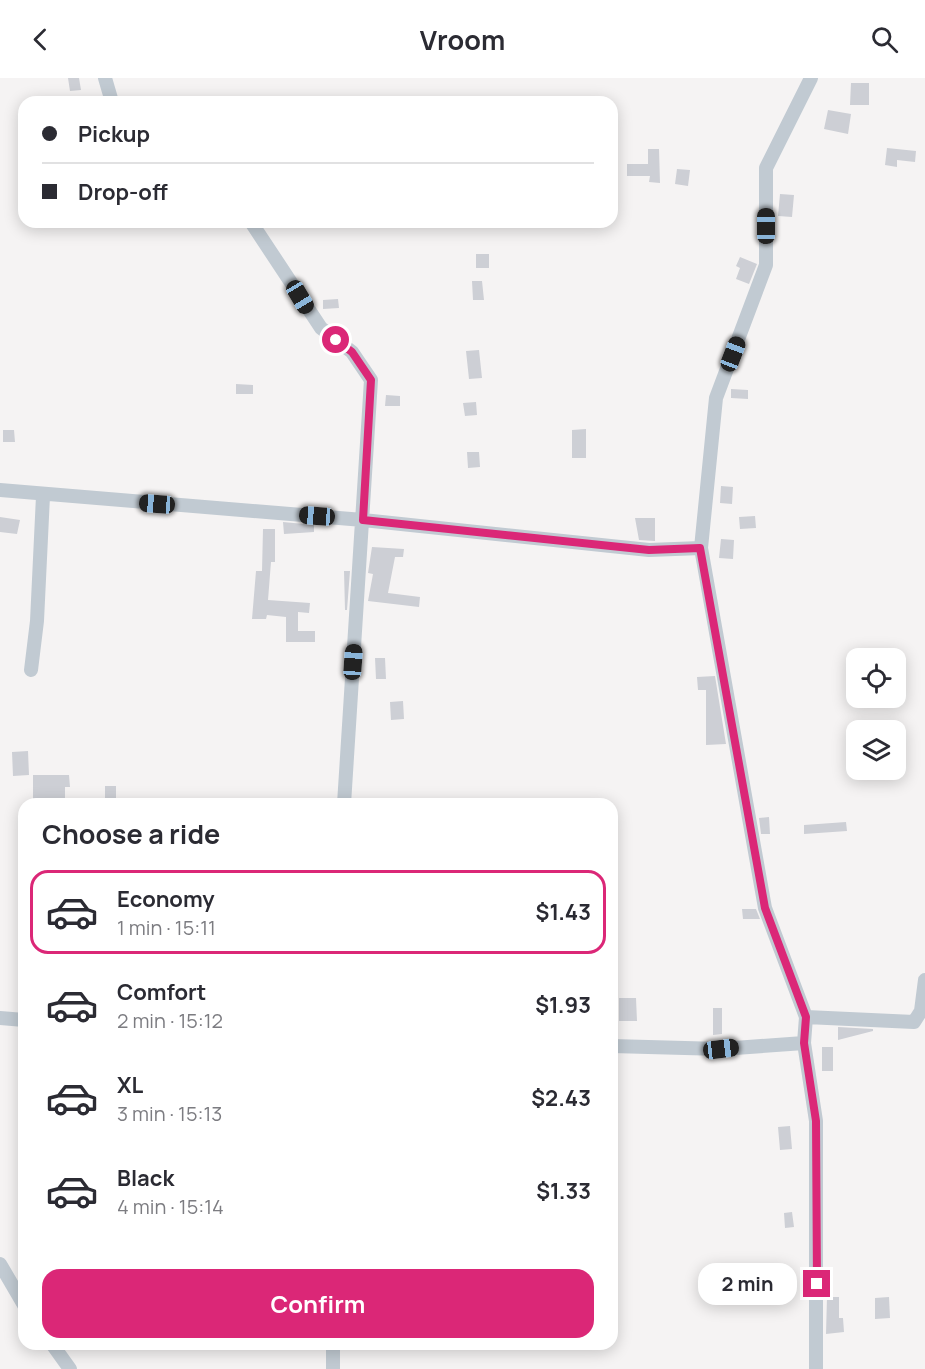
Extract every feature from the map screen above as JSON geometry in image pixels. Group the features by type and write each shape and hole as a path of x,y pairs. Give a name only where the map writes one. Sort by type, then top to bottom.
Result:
{"street":[{"path":"105,78 110,96"},
{"path":"811,78 766,168 766,265 716,398 700,548 765,908 806,1017 804,1043 816,1121 816,1369"},
{"path":"255,228 321,328 352,352 371,380 344,798"},
{"path":"0,490 43,496 363,520 649,550 700,548"},
{"path":"31,670 37,621 43,496"},
{"path":"806,1017 914,1022 921,1011 925,980"},
{"path":"0,1018 18,1020"},
{"path":"618,1046 721,1049 804,1043"},
{"path":"0,1264 18,1295"},
{"path":"56,1350 70,1369"},
{"path":"333,1350 333,1369"}],"building":[{"path":"68,78 79,78 81,90 70,91"},
{"path":"851,83 869,83 869,105 850,105"},
{"path":"828,110 851,114 848,134 824,129"},
{"path":"887,148 916,151 915,162 897,160 897,167 885,165"},
{"path":"648,149 659,149 660,183 649,182 650,176 627,176 627,164 648,164"},
{"path":"677,169 690,170 688,186 675,184"},
{"path":"780,194 794,195 792,217 778,216"},
{"path":"476,254 489,254 489,268 476,268"},
{"path":"740,257 757,264 749,284 736,279 740,268 736,266"},
{"path":"472,281 482,281 484,300 473,300"},
{"path":"338,299 339,308 323,309 323,300"},
{"path":"479,350 482,378 469,379 466,351"},
{"path":"236,384 253,385 253,394 236,394"},
{"path":"731,389 748,390 748,399 731,398"},
{"path":"386,395 400,396 400,406 385,406"},
{"path":"476,402 477,415 465,416 463,403"},
{"path":"586,429 586,458 572,458 572,430"},
{"path":"3,430 14,430 15,442 3,442"},
{"path":"467,452 479,452 480,467 468,468"},
{"path":"721,486 733,487 732,504 720,503"},
{"path":"755,516 756,528 740,529 739,517"},
{"path":"0,517 20,520 17,534 0,532"},
{"path":"635,518 655,518 655,541 639,540"},
{"path":"283,522 314,525 314,532 284,534"},
{"path":"263,529 275,529 275,562 271,562 268,600 310,603 309,613 298,612 298,631 315,631 315,642 286,642 286,617 267,615 266,619 252,619 256,571 262,571"},
{"path":"721,539 734,540 733,559 719,558"},
{"path":"372,547 404,549 403,557 395,557 388,593 420,597 419,607 368,601 373,574 368,573"},
{"path":"344,571 350,571 347,610 345,610"},
{"path":"375,658 385,658 386,679 376,679"},
{"path":"715,676 726,744 706,745 706,690 698,690 697,677"},
{"path":"403,701 404,719 391,720 390,702"},
{"path":"28,751 29,775 13,776 12,752"},
{"path":"33,775 69,775 70,787 65,787 65,798 33,798"},
{"path":"105,786 116,786 116,798 105,798"},
{"path":"769,817 770,834 761,834 759,818"},
{"path":"846,822 847,831 804,834 804,825"},
{"path":"742,909 756,909 760,919 743,919"},
{"path":"619,998 636,998 637,1021 619,1021"},
{"path":"713,1008 722,1008 722,1034 713,1035"},
{"path":"838,1027 873,1029 873,1031 838,1040"},
{"path":"822,1047 833,1047 833,1071 822,1071"},
{"path":"790,1126 792,1149 780,1150 778,1127"},
{"path":"792,1212 794,1227 785,1228 784,1213"},
{"path":"827,1297 839,1297 839,1318 843,1318 844,1332 826,1334"},
{"path":"889,1297 890,1318 875,1319 875,1298"}],"route":[{"path":"336,340 352,352 371,380 363,520 649,550 700,548 765,908 806,1017 804,1043 816,1121 817,1284"}]}
